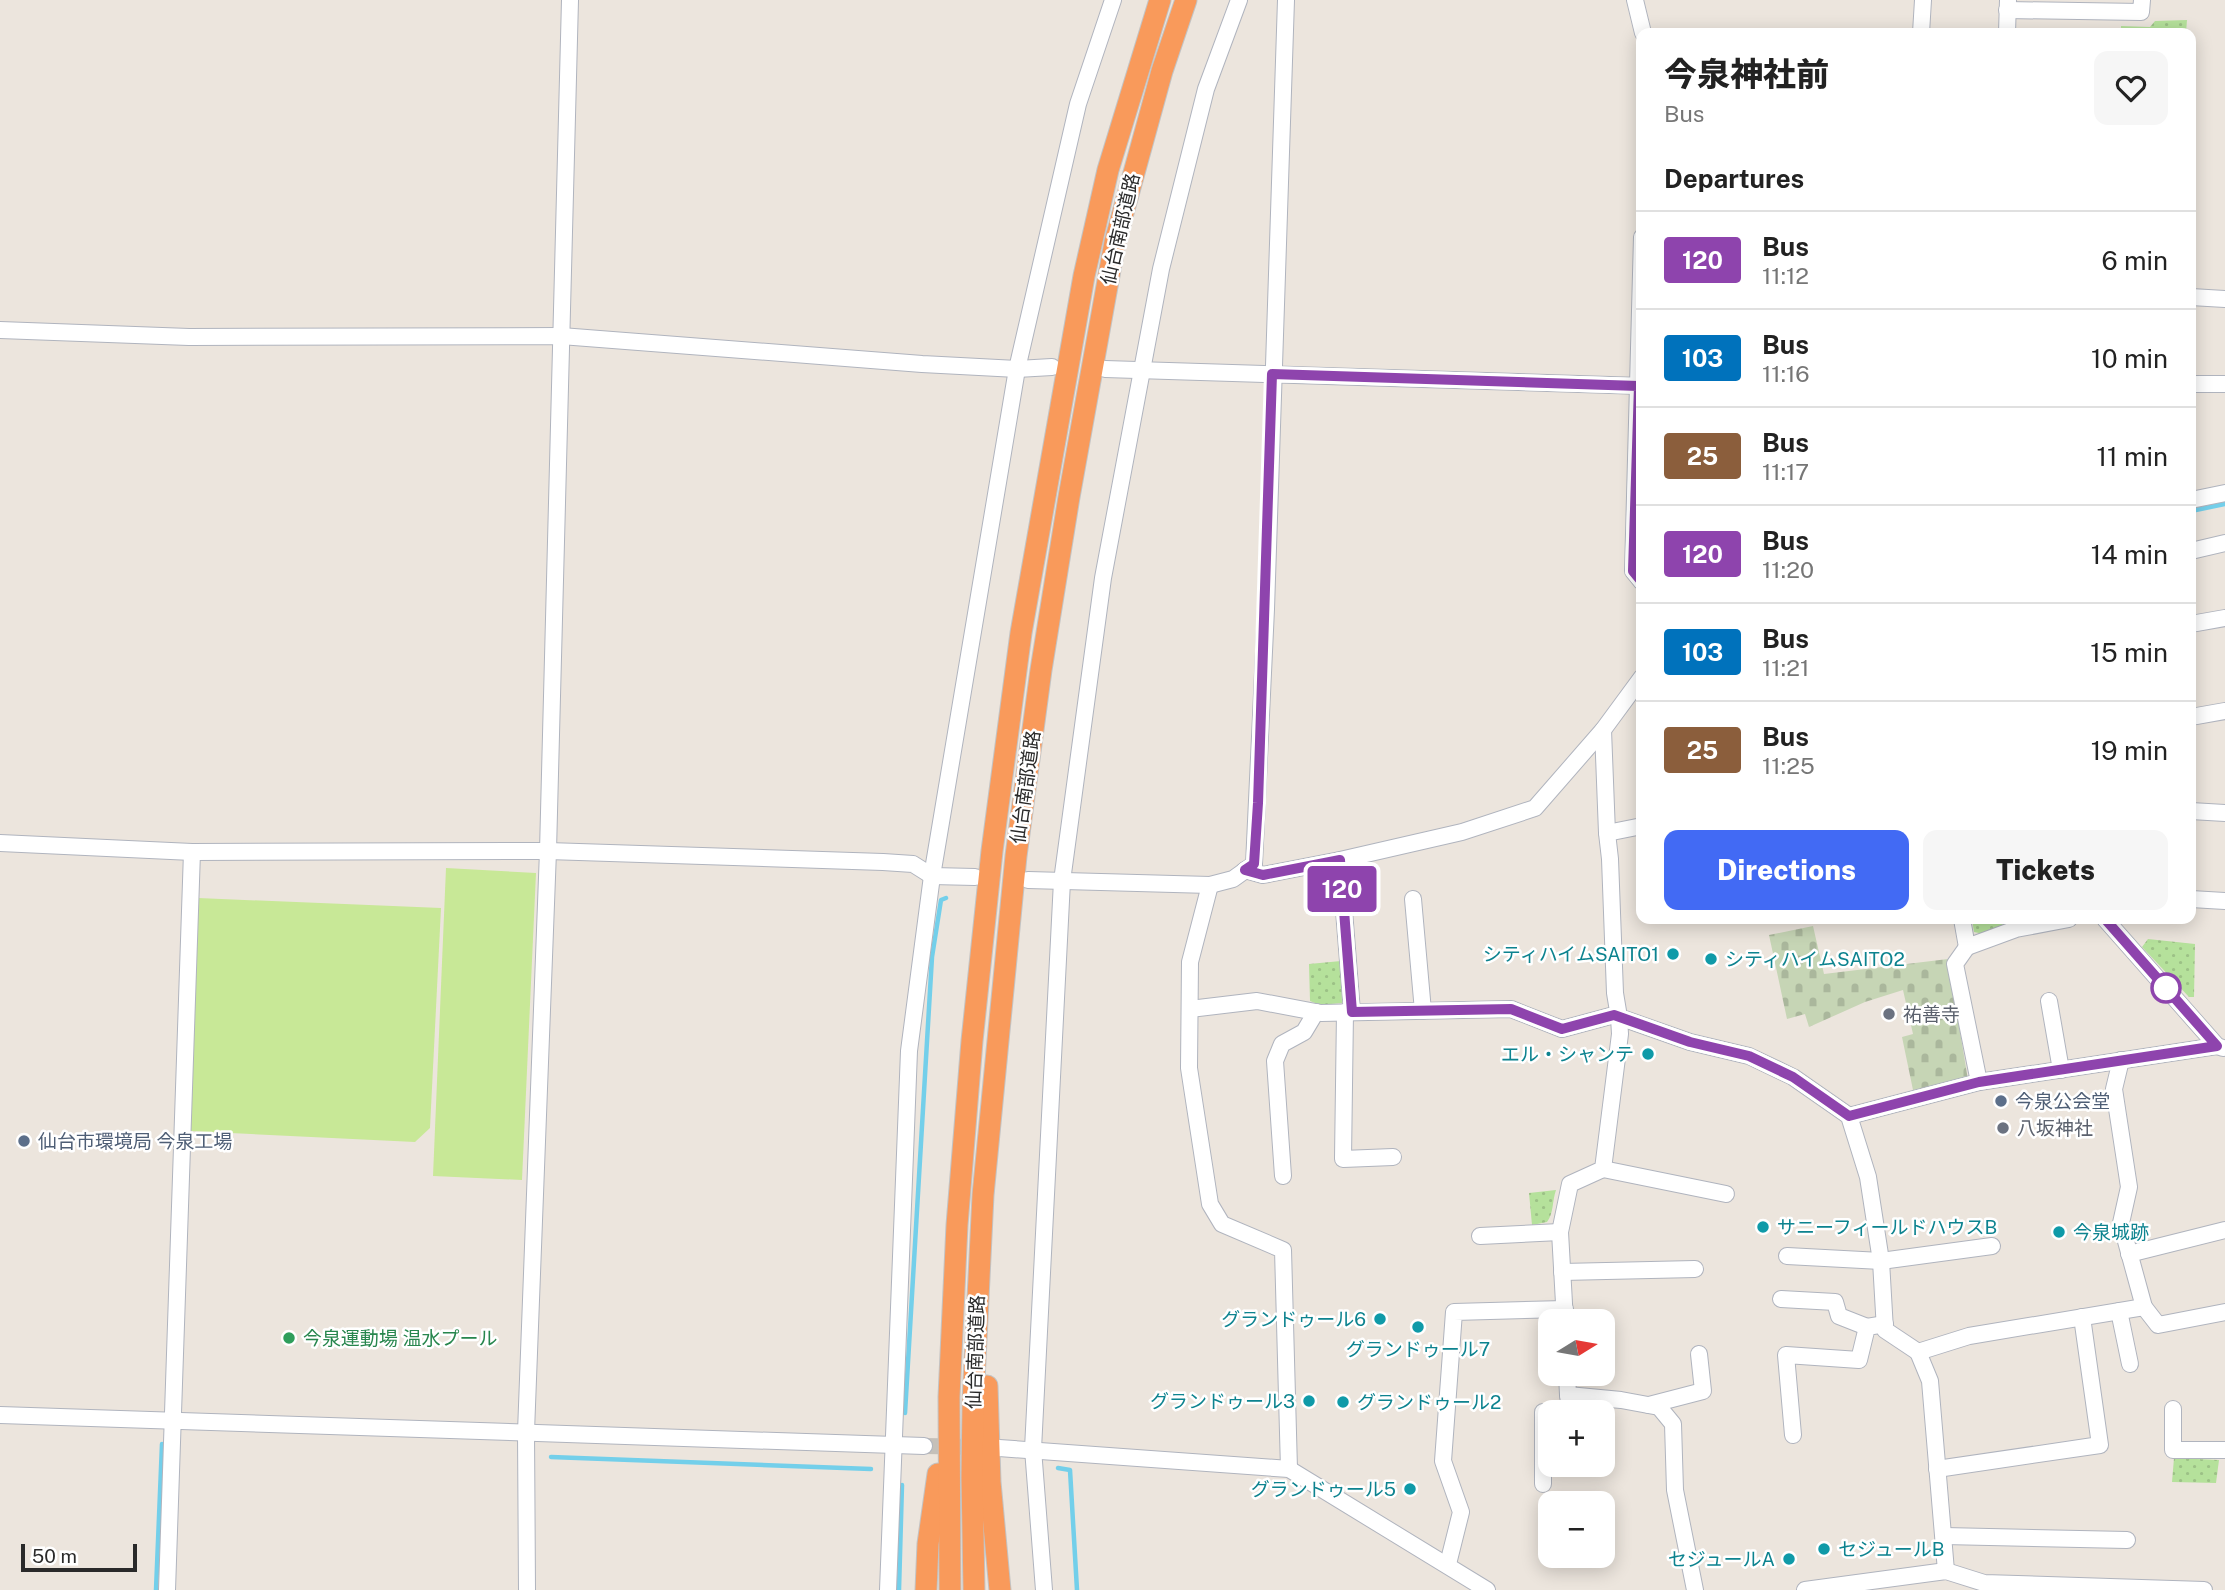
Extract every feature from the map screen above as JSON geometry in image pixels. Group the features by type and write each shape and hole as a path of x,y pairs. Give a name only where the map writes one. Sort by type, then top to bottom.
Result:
{"highway":[{"name":"仙台南部道路","path":"950,1590 949,1397 957,1225 972,1041 992,851 1021,633 1084,276 1108,170 1160,0"},
{"name":"仙台南部道路","path":"974,1590 973,1402 983,1195 1016,856 1041,670 1115,242 1162,71 1186,0"},
{"path":"983,1195 990,1482 1000,1590"},
{"path":"926,1590 928,1544 949,1397"}],"street":[{"path":"527,1590 526,1432 548,851 570,0"},
{"path":"888,1590 909,1051 932,876 1017,369 1078,104 1113,0"},
{"path":"1044,1590 1033,1449 1062,881 1103,578 1141,368 1161,269 1206,89 1239,0"},
{"path":"1028,880 1210,885 1233,879 1254,864 1286,0"},
{"path":"1635,0 1642,28"},
{"path":"1921,28 1923,0"},
{"path":"2007,28 2008,5 2141,12 2142,0"},
{"path":"2196,297 2225,299"},
{"path":"0,330 189,337 561,336 922,365 1017,369 1052,367"},
{"path":"1105,369 1141,368 1636,386"},
{"path":"2196,384 2225,384"},
{"path":"1636,492 1633,571 1636,575"},
{"path":"2196,499 2225,493"},
{"path":"2196,550 2225,543"},
{"path":"2196,623 2225,618"},
{"path":"1245,870 1263,875 1340,860 1462,832 1535,808 1602,730 1636,685"},
{"path":"2196,716 2225,711"},
{"path":"1602,730 1615,993 1620,1034 1603,1169"},
{"path":"2196,811 2225,813"},
{"path":"1607,833 1636,827"},
{"path":"0,843 192,852 548,851 893,863 913,864 932,876 975,877"},
{"path":"167,1590 192,852"},
{"path":"1340,860 1348,1012 1343,1159 1394,1157"},
{"path":"1210,885 1190,962 1189,1068 1210,1204 1223,1224 1283,1250 1289,1469"},
{"path":"1413,899 1423,1011"},
{"path":"2196,899 2225,901"},
{"path":"1963,924 1967,947"},
{"path":"1979,1082 1955,964 1967,947 2016,929 2042,924"},
{"path":"2110,924 2221,1047"},
{"path":"1190,1009 1257,1001 1316,1012 1511,1009 1562,1029 1614,1015 1690,1042 1749,1056 1793,1077 1849,1116 1868,1177 1881,1261 1885,1329 1918,1352 1930,1381 1946,1571"},
{"path":"2049,1001 2062,1070"},
{"path":"1283,1176 1275,1061 1282,1044 1304,1032 1316,1012"},
{"path":"1849,1116 1979,1082 2221,1047"},
{"path":"2121,1060 2114,1088 2129,1187 2121,1223 2144,1307 2158,1325 2225,1312"},
{"path":"1565,1309 1560,1232 1570,1184 1603,1169 1726,1194"},
{"path":"2129,1254 2225,1230"},
{"path":"1480,1236 1560,1232"},
{"path":"1787,1256 1881,1261 1992,1246"},
{"path":"1562,1272 1695,1269"},
{"path":"1781,1299 1835,1302 1839,1316 1867,1327 1885,1324"},
{"path":"1918,1352 1969,1336 2144,1307"},
{"path":"2119,1311 2130,1364"},
{"path":"1448,1564 1461,1512 1443,1461 1454,1312 1538,1314"},
{"path":"1937,1469 2100,1446 2082,1317"},
{"path":"1793,1435 1786,1355 1859,1360 1867,1327"},
{"path":"1647,1405 1703,1391 1699,1354"},
{"path":"1543,1484 1543,1412 1570,1411 1567,1386"},
{"path":"1567,1395 1659,1408 1673,1424 1675,1490 1695,1590"},
{"path":"2173,1409 2172,1450 2225,1450"},
{"path":"0,1415 924,1446"},
{"path":"999,1448 1289,1469 1487,1590"},
{"path":"1944,1535 2127,1540"},
{"path":"1805,1590 1946,1571 1984,1583 2204,1590"}],"green space":[{"path":"2187,20 2186,28 2121,28 2150,27 2155,21"},
{"path":"446,868 536,873 522,1180 433,1176"},
{"path":"198,898 441,908 430,1128 415,1142 190,1131"},
{"path":"1973,924 2003,924 2003,927 1984,934 1974,932"},
{"path":"1813,926 1824,974 1948,959 1968,1080 1913,1090 1902,1037 1913,1034 1903,990 1865,1002 1809,1027 1805,1014 1787,1019 1769,935"},
{"path":"2148,939 2195,944 2194,997 2189,997 2142,947"},
{"path":"1341,961 1342,1003 1320,1005 1310,1001 1309,964"},
{"path":"1556,1190 1547,1222 1532,1225 1529,1193"},
{"path":"2174,1458 2219,1460 2216,1483 2172,1482"}],"waterway":[{"path":"2196,510 2225,504"},
{"path":"905,1413 932,957 941,900 946,898"},
{"path":"156,1590 162,1444"},
{"path":"551,1457 871,1469"},
{"path":"1058,1468 1070,1470 1077,1590"},
{"path":"899,1590 902,1485"}],"tunnel":[{"path":"924,1446 982,1447"}],"bus line":[{"name":"120","path":"1636,386 1272,374 1258,803 1254,864 1245,870 1263,875 1340,860 1352,1012 1511,1009 1562,1029 1614,1015 1690,1042 1749,1056 1793,1077 1849,1116 1979,1082 2217,1046 2109,924"},
{"name":"120","path":"1636,478 1633,571 1636,575"}],"place":[{"name":"シティハイムSAITO1","path":"1673,954"},
{"name":"シティハイムSAITO2","path":"1711,959"},
{"name":"祐善寺","path":"1889,1014"},
{"name":"エル・シャンテ","path":"1648,1054"},
{"name":"今泉公会堂","path":"2001,1101"},
{"name":"八坂神社","path":"2003,1128"},
{"name":"仙台市環境局 今泉工場","path":"24,1141"},
{"name":"サニーフィールドハウスB","path":"1763,1227"},
{"name":"今泉城跡","path":"2059,1232"},
{"name":"グランドゥール6","path":"1380,1319"},
{"name":"グランドゥール7","path":"1418,1327"},
{"name":"今泉運動場 温水プール","path":"289,1338"},
{"name":"グランドゥール3","path":"1309,1401"},
{"name":"グランドゥール2","path":"1343,1402"},
{"name":"グランドゥール5","path":"1410,1489"},
{"name":"セジュールB","path":"1824,1549"},
{"name":"セジュールA","path":"1789,1559"}]}
